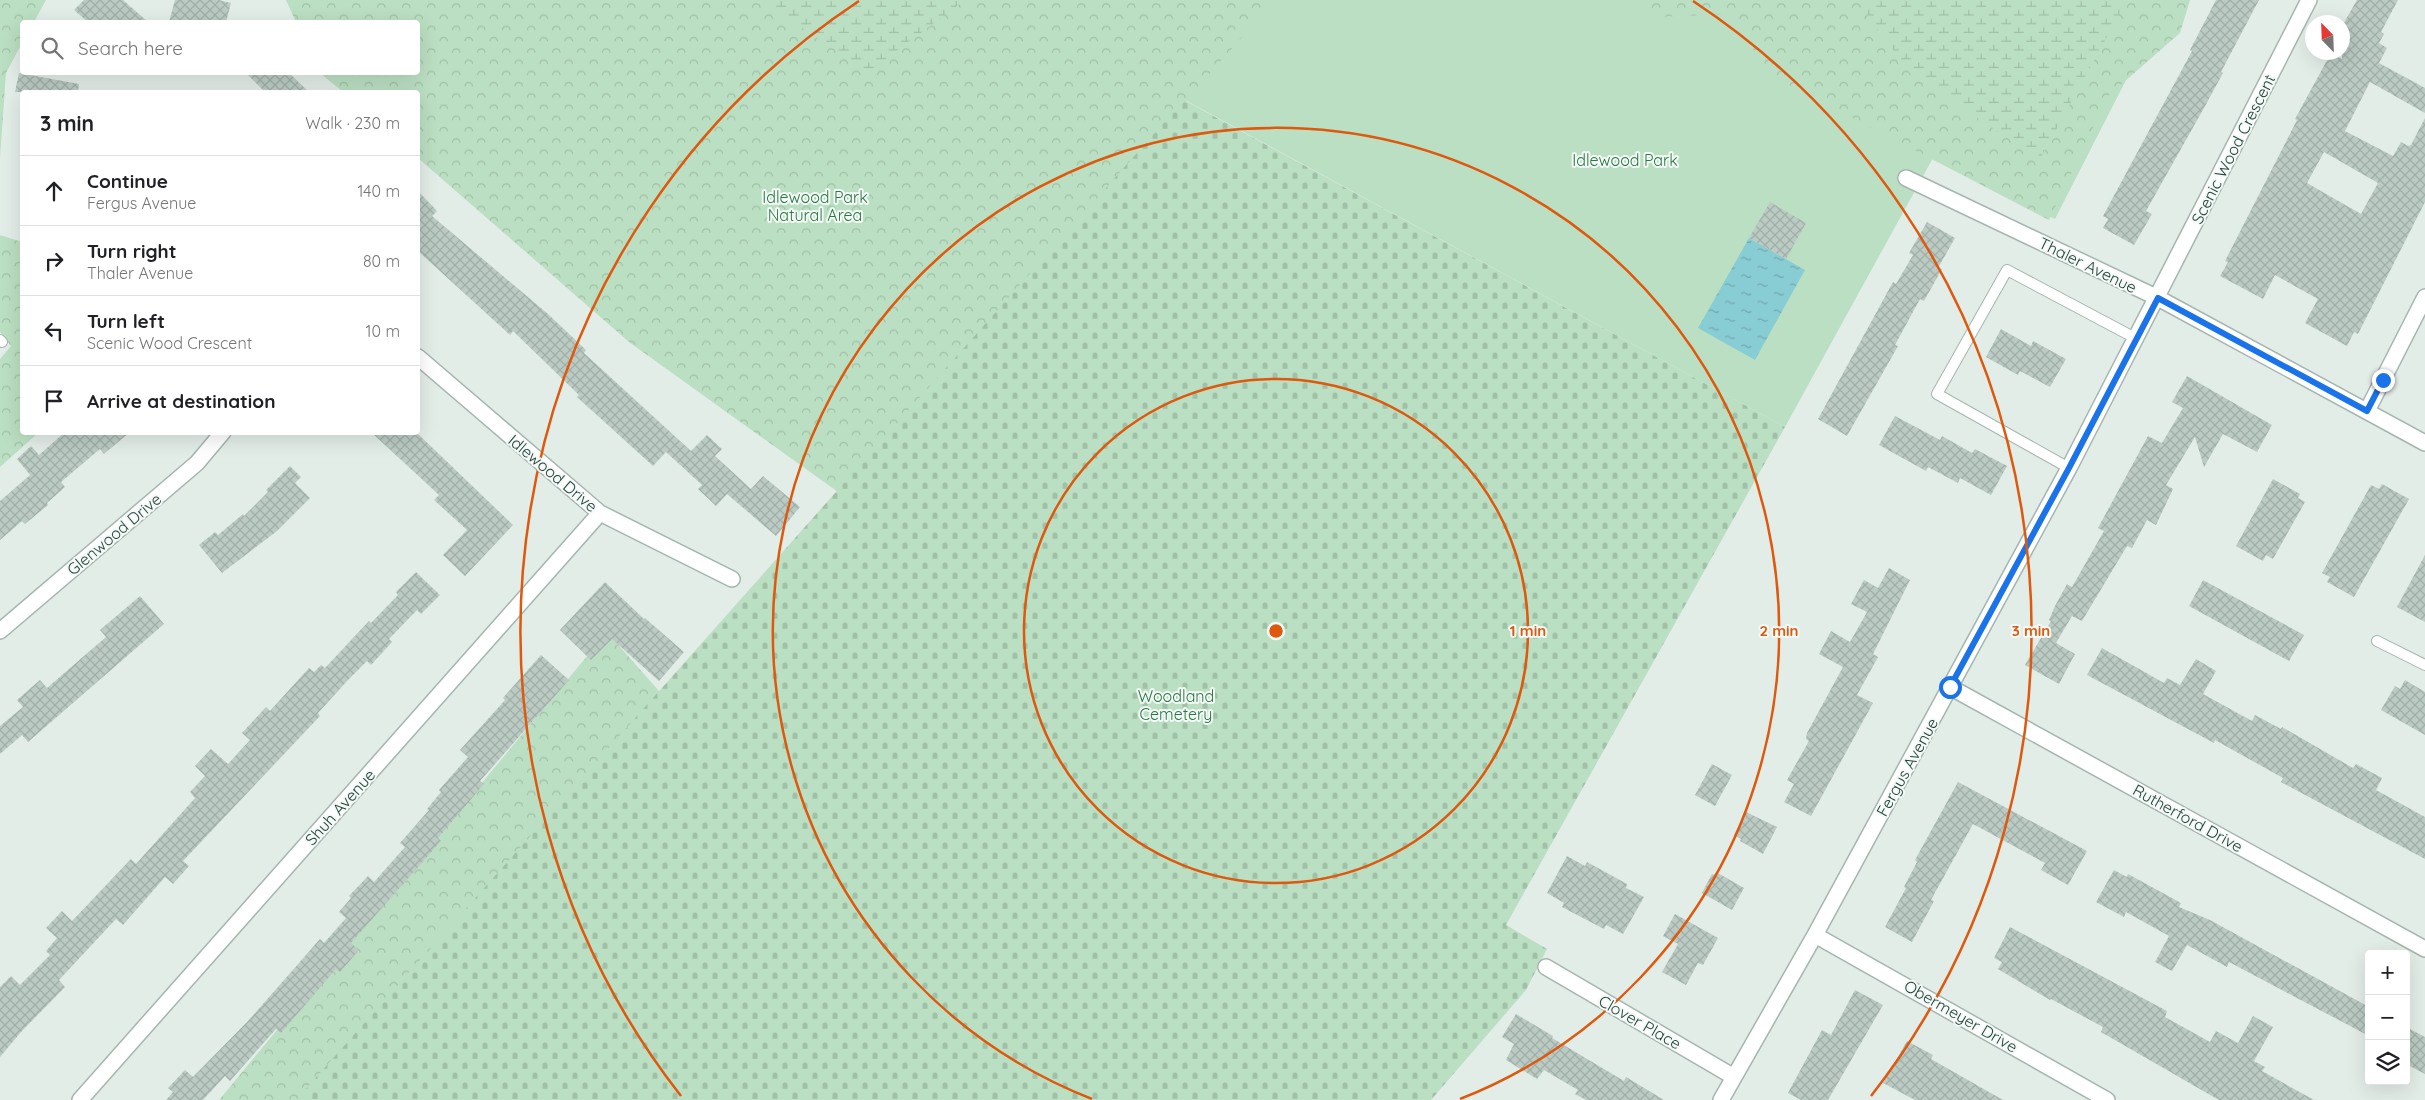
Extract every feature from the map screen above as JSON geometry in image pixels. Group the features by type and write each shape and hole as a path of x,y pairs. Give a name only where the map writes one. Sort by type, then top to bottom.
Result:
{"street":[{"name":"Scenic Wood Crescent","path":"2158,298 2309,0"},
{"name":"Thaler Avenue","path":"1906,178 2158,298 2425,443"},
{"path":"2367,411 2425,297"},
{"name":"Fergus Avenue","path":"1721,1100 1815,934 1950,687 2069,468 2158,298"},
{"name":"Idlewood Drive","path":"420,359 600,513 732,579"},
{"name":"Glenwood Drive","path":"0,631 197,463 220,435"},
{"name":"Shuh Avenue","path":"80,1100 600,513"},
{"name":"Rutherford Drive","path":"1950,687 2425,949"},
{"name":"Obermeyer Drive","path":"1815,934 2107,1100"},
{"name":"Clover Place","path":"1546,967 1734,1077"}],"lane":[{"path":"2069,468 1937,394 2006,270 2136,339"},
{"path":"2377,642 2425,665"}],"green space":[{"path":"0,0 46,0 35,20 20,20 20,47 6,73 0,158"},
{"name":"Idlewood Park Natural Area","path":"286,0 767,0 772,7 868,72 965,0 1275,0 838,492 629,342 420,160 420,90 341,90 322,75 420,75 420,20 295,20"},
{"name":"Idlewood Park","path":"307,0 2167,0 2055,219 1933,158 1785,427 1185,100 838,492 420,94 420,90 418,90 418,75 420,75 420,20 408,20"},
{"path":"767,0 965,0 868,72 772,7"},
{"path":"1629,0 1856,0 1910,73 2040,159 2127,0 2190,0 2180,33 2108,96 2049,220 1764,72 1736,14 1657,17"},
{"path":"1856,0 2127,0 2040,159 1910,73"},
{"name":"Woodland Cemetery","path":"1184,100 1785,427 1506,925 1547,949 1526,990 1431,1100 296,1100"},
{"path":"0,235 20,241 20,435 36,435 0,467 0,359 11,346 0,332"},
{"path":"607,632 688,724 379,1100 219,1100"}],"water":[{"path":"1749,238 1805,270 1755,360 1698,328"}],"building":[{"path":"84,0 123,0 146,20 86,20 74,10"},
{"path":"175,0 219,0 231,3 227,20 170,20"},
{"path":"2216,0 2259,0 2221,72 2223,73 2146,211 2152,214 2134,245 2103,228 2108,219 2103,216 2192,51 2190,50"},
{"path":"2357,0 2398,0 2381,32 2384,34 2379,43 2387,48 2379,63 2425,88 2425,113 2370,82 2345,131 2393,156 2401,142 2408,146 2411,145 2425,118 2425,202 2358,334 2354,332 2347,346 2305,323 2318,299 2275,275 2263,299 2220,276 2228,262 2225,261 2297,120 2295,119 2327,60 2350,60 2350,15 2348,15","holes":["2324,152 2378,183 2361,214 2307,183"]},
{"path":"19,73 20,75 79,84 78,90 20,90 20,92 15,92"},
{"path":"248,75 291,75 307,90 263,90"},
{"path":"420,193 437,211 432,216 548,314 586,350 584,353 691,451 707,435 722,449 715,456 751,489 763,476 800,507 776,536 727,494 716,506 698,489 702,485 666,452 653,466 577,397 579,395 513,331 510,335 420,253"},
{"path":"1770,202 1806,223 1786,259 1749,238"},
{"path":"1927,222 1955,238 1938,268 1942,269 1924,301 1920,299 1895,345 1898,346 1847,436 1818,419 1893,282 1896,284 1913,255 1909,253"},
{"path":"2001,329 2031,346 2033,341 2066,359 2050,387 2020,371 2018,375 1986,357"},
{"path":"2187,376 2272,425 2257,452 2223,434 2204,467 2195,437 2166,485 2173,489 2156,525 2147,520 2132,548 2127,546 2082,621 2072,616 2056,643 2075,654 2059,684 2025,665 2051,621 2049,620 2055,606 2067,584 2072,587 2104,531 2098,528 2148,436 2162,443 2183,408 2172,402"},
{"path":"1895,416 1940,440 1942,436 1972,453 1975,449 2007,466 1991,495 1960,478 1958,483 1928,467 1926,471 1879,445"},
{"path":"62,435 126,435 104,454 100,449 61,482 65,487 47,503 48,505 25,524 22,521 0,540 0,501 30,475 17,459 31,446 39,455"},
{"path":"374,435 419,435 513,525 465,576 443,555 467,530 434,500 439,495"},
{"path":"290,466 301,477 295,483 310,498 277,531 222,573 199,545 215,532 218,535 243,514 244,516"},
{"path":"2273,479 2300,494 2298,498 2305,502 2273,559 2266,555 2263,561 2236,546"},
{"path":"2382,484 2409,499 2354,597 2327,582 2330,577 2322,573 2371,485 2379,489"},
{"path":"2425,555 2425,622 2397,607"},
{"path":"1889,568 1910,580 1873,654 1878,657 1857,695 1873,703 1811,816 1784,802 1794,784 1787,780 1809,741 1806,739 1807,733 1843,667 1819,654 1831,631 1850,642 1867,612 1851,604 1864,580 1878,588"},
{"path":"416,572 440,595 421,614 417,610 389,639 392,642 371,665 367,661 348,680 318,713 320,716 183,861 189,866 173,884 165,877 123,925 116,919 59,980 65,987 21,1032 0,1057 0,987 11,976 20,985 50,955 46,951 57,938 46,928 62,911 72,921 131,859 136,864 195,798 190,792 205,776 195,766 211,749 228,764 250,740 242,733 266,707 270,711 309,668 314,672 321,665 325,668 369,621 371,623 398,595 396,592"},
{"path":"2203,580 2304,635 2289,661 2189,606"},
{"path":"605,582 644,619 684,652 659,681 612,639 591,660 560,630"},
{"path":"140,596 164,624 28,742 22,735 0,754 0,726 23,707 17,700 40,680 47,688 106,637 100,630"},
{"path":"2102,648 2164,683 2167,678 2180,685 2196,659 2216,671 2203,694 2252,721 2255,715 2281,729 2282,727 2353,768 2356,764 2382,778 2376,790 2425,817 2425,859 2281,782 2283,778 2215,740 2214,743 2087,675"},
{"path":"541,655 569,680 480,781 484,784 438,838 441,841 351,943 359,950 340,972 336,969 281,1033 276,1029 230,1081 225,1076 203,1100 166,1100 173,1092 168,1088 185,1070 193,1077 248,1021 320,939 324,943 346,918 339,912 351,898 349,896 368,876 374,882 405,847 400,843 429,810 427,809 441,792 439,790 468,757 460,750 505,700 503,698"},
{"path":"2405,680 2425,692 2425,735 2381,710 2395,686 2400,689"},
{"path":"1712,764 1732,775 1715,806 1695,795"},
{"path":"1958,782 2087,851 2068,885 2041,870 2045,863 1973,824 1931,900 1934,901 1912,942 1885,927 1906,888 1904,887 1917,862 1915,860"},
{"path":"1746,812 1777,827 1763,854 1740,841 1741,839 1734,835"},
{"path":"1567,856 1585,866 1587,862 1627,884 1626,888 1644,897 1623,934 1606,925 1604,929 1562,907 1564,903 1547,893"},
{"path":"2114,870 2127,877 2128,874 2181,903 2179,907 2210,920 2365,1005 2365,1034 2229,962 2227,967 2187,945 2172,971 2155,962 2169,936 2126,912 2124,917 2096,902"},
{"path":"1716,872 1744,888 1732,910 1702,893 1712,874 1714,875"},
{"path":"1675,914 1718,938 1703,965 1698,963 1686,985 1662,972 1678,944 1663,936"},
{"path":"2010,927 2167,1011 2165,1017 2210,1042 2216,1031 2238,1043 2253,1016 2273,1027 2254,1061 2265,1067 2262,1071 2314,1100 2219,1100 2101,1032 2103,1027 2050,1000 1998,969 2002,962 1994,958"},
{"path":"1855,990 1883,1005 1828,1100 1801,1100 1788,1093 1822,1030 1831,1035"},
{"path":"1516,1014 1624,1081 1626,1077 1664,1100 1586,1100 1575,1094 1578,1090 1544,1070 1537,1079 1506,1060 1514,1044 1502,1037"},
{"path":"2410,1029 2425,1037 2425,1074 2410,1066"},
{"path":"1907,1041 1933,1055 1931,1059 2003,1100 1915,1100 1883,1083"}],"route":[{"path":"1950,687 2069,468 2158,298 2367,411 2383,380"}]}
